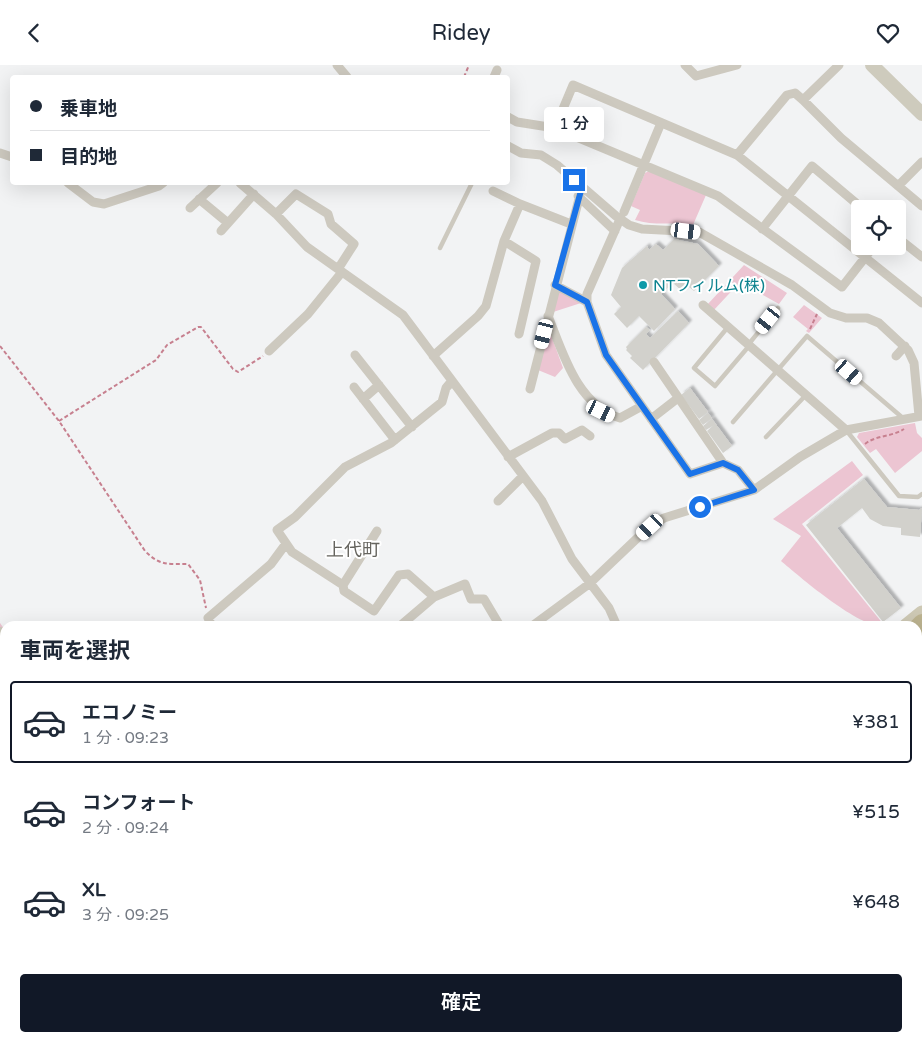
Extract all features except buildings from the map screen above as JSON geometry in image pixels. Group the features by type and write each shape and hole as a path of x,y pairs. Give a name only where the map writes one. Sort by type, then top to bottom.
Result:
{"main road":[{"path":"912,621 922,613"}],"street":[{"path":"337,65 345,75"},
{"path":"685,65 696,76 737,65"},
{"path":"803,100 839,65"},
{"path":"872,65 921,110"},
{"path":"555,128 573,85 737,155 922,303"},
{"path":"737,155 787,95 795,93 840,138 922,206"},
{"path":"510,118 517,122 555,128 718,196 842,287 865,257"},
{"path":"661,123 587,294 587,302 606,355 690,474 723,463"},
{"path":"510,147 521,153 541,155 582,187 642,229 673,229 699,232 792,285 830,313 846,319 867,318 879,323 905,346 914,363 921,416 846,430 800,457 754,490 664,518 650,527 589,584 540,621"},
{"path":"898,186 922,162"},
{"path":"762,229 812,166 852,200"},
{"path":"71,185 93,202 104,204 160,185"},
{"path":"190,208 215,185"},
{"path":"243,185 276,214 307,247 403,315 451,382 542,501 572,559 608,608 614,621"},
{"path":"530,389 555,285 582,187"},
{"path":"493,191 520,205 571,224"},
{"path":"221,231 254,194"},
{"path":"269,351 308,314 340,271 354,244 331,223 328,215 296,194 276,214"},
{"path":"578,197 615,231"},
{"path":"199,199 228,223"},
{"path":"433,356 478,317 486,306 504,241 520,205"},
{"path":"504,241 536,261 519,334"},
{"path":"906,244 922,257"},
{"path":"555,285 587,302"},
{"path":"703,305 846,430"},
{"path":"548,316 571,375 601,411 620,418 642,406"},
{"path":"896,356 905,346"},
{"path":"355,355 412,427"},
{"path":"654,362 723,463 738,470 754,490"},
{"path":"343,585 292,551 285,545 276,530 295,517 345,467 395,440 442,402 446,388 451,382"},
{"path":"363,399 379,385"},
{"path":"354,387 395,440"},
{"path":"651,419 678,398"},
{"path":"508,457 552,433 559,433 565,439 582,431 590,436"},
{"path":"498,501 523,476"},
{"path":"377,531 343,585 344,591 374,611 399,575 408,574 434,597"},
{"path":"211,621 272,564 285,545"},
{"path":"406,621 434,597 464,584 471,599 484,599 497,621"}],"lane":[{"path":"440,248 471,185"},
{"path":"728,327 694,368 715,386 778,308"},
{"path":"733,422 807,336 905,420"},
{"path":"766,437 806,395"},
{"path":"846,430 899,496 918,497 922,494"}],"path":[{"path":"807,336 818,313"},
{"path":"59,421 156,360 167,345 198,327 201,327 238,373 269,351"},
{"path":"0,346 59,421 145,551 154,560 163,564 188,564 200,580 210,621"},
{"path":"863,445 870,439 894,435"}],"shaded area":[{"path":"649,171 706,195 693,225 649,223 635,220 640,210 631,206 645,173"},
{"path":"744,265 787,293 779,304 740,282 713,311 707,305"},
{"path":"557,288 581,303 550,313"},
{"path":"804,305 822,318 809,333 806,331 808,329 793,317"},
{"path":"546,335 551,335 563,368 555,377 538,370"},
{"path":"915,423 917,433 922,438 922,451 895,473 876,449 870,453 857,437 859,433"},
{"path":"852,461 863,475 802,524 881,621 864,621 846,611 781,561 801,536 773,519"}],"place":[{"name":"NTフィルム(株)","path":"643,285"}],"district":[{"name":"上代町","path":"353,550"}],"route":[{"path":"574,180 582,187 555,285 587,302 606,355 690,474 723,463 738,470 754,490 700,507"}]}
